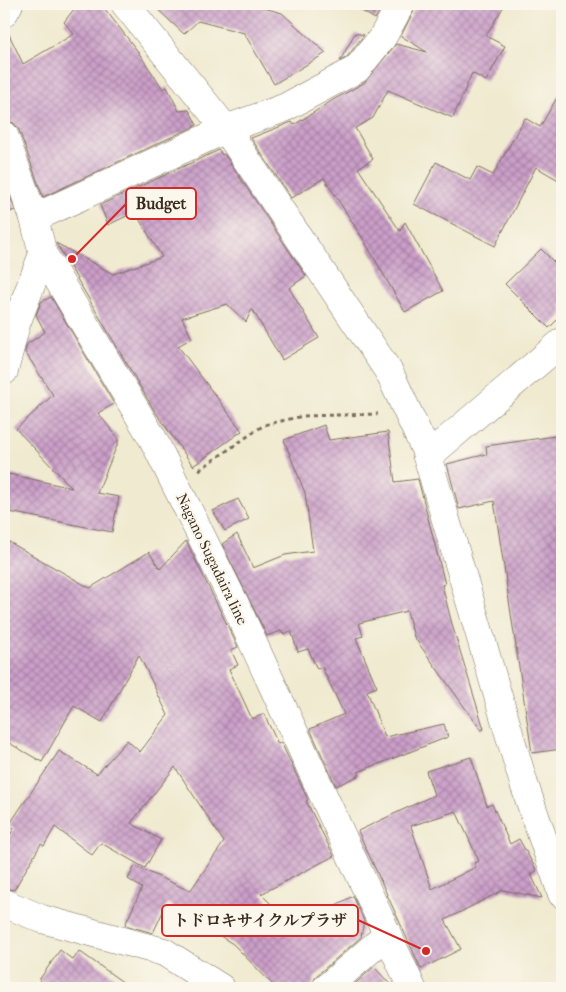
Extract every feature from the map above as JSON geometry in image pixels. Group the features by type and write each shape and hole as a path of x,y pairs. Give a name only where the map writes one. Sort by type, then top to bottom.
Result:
{"street":[{"path":"4,13 9,4"},
{"path":"125,4 226,129 389,372 427,457 524,784 562,894"},
{"path":"34,218 226,129 284,108 357,69 382,38 401,4"},
{"name":"Nagano Sugadaira line","path":"4,135 34,218 43,254 153,439 236,606 412,988"},
{"path":"4,371 16,324 43,254"},
{"path":"427,457 562,342"},
{"path":"4,904 42,919 164,952 221,988"},
{"path":"326,988 387,935"}],"path":[{"path":"177,487 264,425 303,416 408,414"}],"building":[{"path":"78,4 101,4 136,49 163,89 167,87 179,111 189,110 197,125 43,197 19,130 14,123 4,120 4,29 6,28 23,64 74,34 64,22"},
{"path":"152,4 249,4 282,13 326,53 274,84 244,33 198,21 184,34"},
{"path":"351,4 383,4 375,19"},
{"path":"417,4 505,4 486,36 505,46 486,81 472,73 453,118 388,90 373,118 355,128 373,159 358,168 400,231 405,222 443,291 405,312 365,242 324,178 291,198 251,138 292,122 294,125 364,83 396,44 427,52 401,36"},
{"path":"355,33 364,35 347,57 340,61"},
{"path":"562,89 562,182 536,167 495,246 414,204 436,162 470,180 477,167 493,175 525,118 540,127"},
{"path":"219,150 222,155 224,154 306,276 289,288 319,338 282,360 252,309 246,322 227,304 182,318 192,338 178,346 242,431 193,466 154,410 56,243 113,274 162,257 135,212 108,225 100,205"},
{"path":"4,180 15,210 4,214"},
{"path":"541,249 562,270 562,315 549,328 505,284"},
{"path":"51,297 114,404 98,413 118,438 118,443 97,493 119,497 112,532 4,511 4,473 72,488 16,429 53,395 25,352 27,344 45,332 36,315 41,302"},
{"path":"324,425 329,440 388,432 395,482 418,479 445,584 442,585 453,628 484,729 481,730 414,637 407,611 359,623 363,636 356,638 377,687 367,691 385,737 444,724 448,737 358,772 360,775 336,786 310,729 344,714 322,667 317,669 308,649 298,652 291,631 283,634 281,631 267,636 222,544 237,534 253,568 285,555 313,551 305,493 284,440"},
{"path":"562,435 562,749 532,753 494,501 459,509 447,464 487,454 486,446"},
{"path":"238,499 249,519 225,531 213,511"},
{"path":"4,539 90,588 149,552 160,569 186,541 238,647 231,650 238,665 229,669 252,719 264,714 278,744 281,742 308,800 306,801 334,856 261,894 298,931 313,917 353,896 364,921 361,937 316,976 311,988 276,988 233,944 167,903 153,933 125,925 142,888 128,879 135,866 190,891 224,842 175,767 131,823 161,840 145,868 101,843 92,855 55,827 44,846 41,844 14,890 4,888 4,846 14,828 9,825 59,751 97,774 127,740 140,752 168,715 139,655 102,722 74,706 42,762 4,740"},
{"path":"471,757 487,806 492,804 510,844 519,839 537,871 531,874 542,898 503,890 445,920 461,949 421,969 358,831 434,795 426,771","holes":["456,811 479,861 474,863 476,867 432,889 411,826"]},
{"path":"60,950 73,960 79,951 131,988 50,988 39,980"},
{"path":"374,967 394,988 350,988"}],"place":[{"name":"Budget","path":"72,259"},
{"name":"トドロキサイクルプラザ","path":"426,951"}]}
